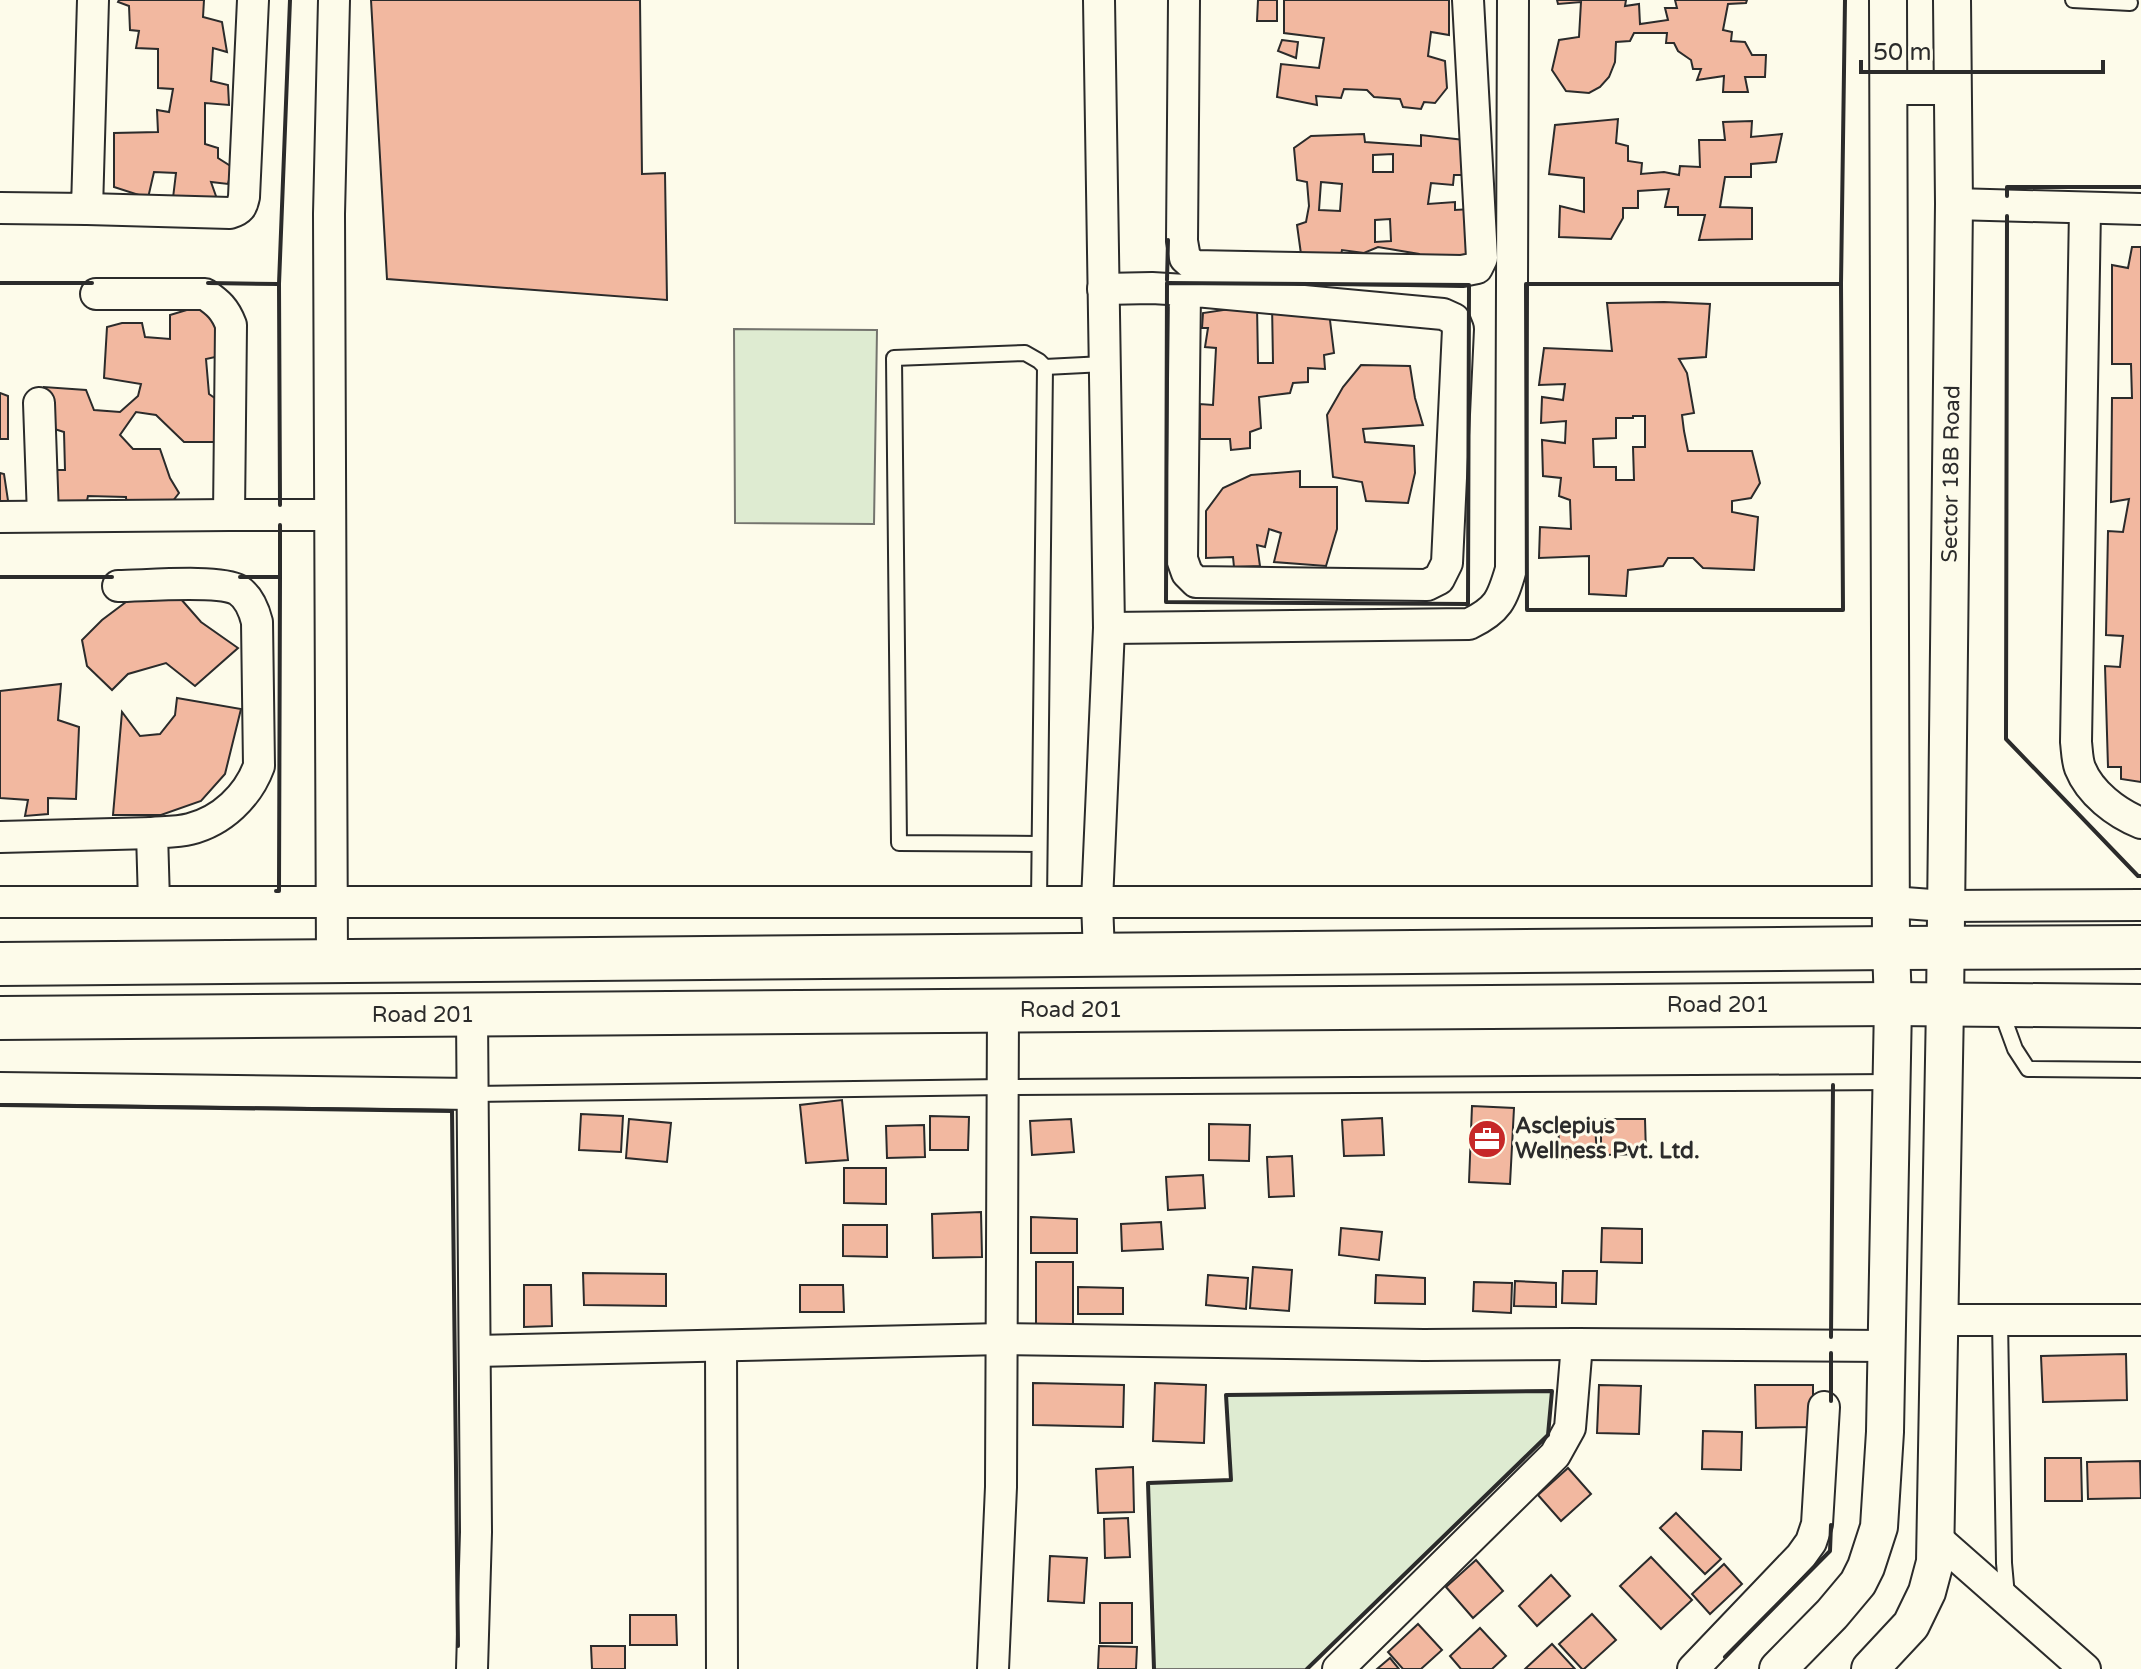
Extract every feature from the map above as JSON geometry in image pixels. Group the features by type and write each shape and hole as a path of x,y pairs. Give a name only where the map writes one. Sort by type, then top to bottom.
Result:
{"main road":[{"path":"0,964 2141,947"},
{"name":"Road 201","path":"0,1018 1893,1004 2141,1006"}],"street":[{"path":"87,209 93,0"},
{"path":"0,208 230,213 238,210 242,206 253,0"},
{"path":"332,961 329,214 334,0"},
{"path":"1099,0 1109,628 1097,902 1099,954"},
{"path":"1184,0 1182,241 1185,258 1194,266 1462,271 1477,268 1482,258 1468,0"},
{"path":"1109,628 1469,624 1490,614 1505,592 1511,569 1513,0"},
{"path":"1778,1669 1858,1583 1873,1548 1881,1511 1893,1004 1888,0"},
{"name":"Sector 18B Road","path":"1870,1669 1911,1625 1927,1592 1935,1562 1954,204 1952,0"},
{"path":"1888,89 1953,89"},
{"path":"1954,204 2141,209"},
{"path":"2085,209 2076,742 2079,766 2095,790 2125,816 2141,823"},
{"path":"1103,289 1185,290 1443,314 1454,319 1458,329 1447,563 1439,579 1427,585 1196,582 1187,573 1182,559 1185,290"},
{"path":"96,294 205,294 226,313 231,325 229,515"},
{"path":"39,403 43,516"},
{"path":"0,517 330,515"},
{"path":"0,837 190,829 215,818 241,798 254,780 259,766 257,622 252,606 238,590 215,585 118,586"},
{"path":"152,833 154,902"},
{"path":"0,902 1891,902 1945,906 2141,905"},
{"path":"993,1669 1001,1487 1003,1011"},
{"path":"472,1015 476,1532 472,1669"},
{"path":"0,1088 473,1094"},
{"path":"1939,1320 2141,1320"},
{"path":"475,1351 1002,1339 1424,1345 1886,1346"},
{"path":"1338,1669 1555,1455 1570,1428 1577,1344"},
{"path":"721,1346 722,1669"},
{"path":"1693,1669 1811,1542 1817,1524 1824,1407"},
{"path":"1935,1537 2085,1669"}],"lane":[{"path":"2073,0 2130,3"},
{"path":"1039,844 899,843 894,358 1025,353 1045,367 1039,902"},
{"path":"1045,367 1104,364"},
{"path":"1999,1006 2015,1049 2028,1069 2141,1070"},
{"path":"473,1094 1003,1087 1892,1082"},
{"path":"2000,1320 2007,1601"}],"green space":[{"path":"734,329 877,330 874,524 735,523"},
{"path":"1552,1391 1548,1435 1307,1669 1154,1669 1148,1483 1231,1480 1226,1395"}],"building":[{"path":"119,0 204,0 203,17 222,22 227,52 213,48 211,81 228,85 229,105 205,103 205,144 218,148 218,158 232,167 228,184 211,182 217,199 173,198 176,173 154,172 148,198 114,187 114,133 158,132 157,110 169,112 173,89 158,88 158,49 136,48 139,31 130,30 129,6"},
{"path":"371,0 640,0 642,174 665,173 667,300 387,279"},
{"path":"1258,0 1277,0 1277,21 1257,21"},
{"path":"1284,0 1449,0 1449,35 1431,32 1428,56 1445,61 1447,88 1435,103 1424,102 1421,109 1403,107 1400,99 1374,97 1367,90 1344,89 1341,98 1316,96 1317,105 1277,97 1281,64 1319,68 1324,38 1284,33"},
{"path":"1557,0 1626,0 1625,6 1639,4 1640,24 1668,20 1665,8 1677,8 1675,0 1747,0 1746,3 1728,4 1723,30 1732,32 1731,41 1745,42 1752,55 1766,55 1765,77 1745,77 1748,92 1723,92 1724,76 1697,80 1701,69 1693,69 1691,60 1678,51 1674,43 1666,43 1667,33 1634,33 1630,41 1616,42 1615,62 1609,77 1600,87 1589,93 1566,91 1552,70 1559,40 1579,37 1581,2 1558,4"},
{"path":"1282,40 1298,42 1296,58 1278,51"},
{"path":"1618,119 1616,143 1628,146 1628,161 1642,163 1641,174 1664,172 1679,175 1680,166 1700,167 1699,140 1725,140 1723,122 1752,121 1751,137 1782,134 1776,162 1751,164 1751,177 1725,177 1720,207 1752,208 1752,239 1699,240 1705,215 1678,215 1678,207 1665,207 1669,189 1638,191 1638,208 1623,208 1623,218 1611,239 1559,237 1560,206 1584,212 1584,178 1549,174 1555,125"},
{"path":"1364,134 1365,142 1421,146 1421,135 1473,141 1475,175 1454,175 1453,185 1431,183 1428,204 1455,202 1455,210 1471,209 1468,257 1424,262 1419,254 1378,247 1364,253 1342,250 1340,260 1301,254 1297,225 1306,222 1309,206 1307,182 1297,180 1294,148 1311,136","holes":["1393,154 1393,172 1373,172 1373,155","1321,182 1342,184 1340,211 1319,210","1390,219 1391,241 1375,242 1375,220"]},
{"path":"2132,247 2141,247 2141,782 2121,779 2121,767 2108,767 2105,666 2120,667 2123,636 2106,635 2108,531 2123,532 2129,499 2111,502 2112,398 2132,398 2131,364 2112,364 2112,265 2128,268"},
{"path":"210,303 225,334 220,356 206,359 209,394 219,401 216,442 184,442 156,415 136,412 120,435 133,449 160,449 179,493 162,515 127,514 126,497 88,496 85,510 51,512 46,470 65,470 64,432 45,426 44,387 86,390 94,410 120,412 138,396 141,384 104,378 107,327 142,323 145,337 170,339 170,315"},
{"path":"1272,303 1329,312 1334,353 1324,355 1325,369 1308,368 1308,382 1293,383 1290,393 1259,397 1261,428 1250,432 1250,448 1231,450 1230,439 1200,439 1200,404 1213,405 1216,348 1205,347 1208,328 1202,328 1203,313 1257,305 1258,363 1273,363"},
{"path":"1607,303 1710,304 1706,357 1679,359 1687,373 1694,413 1682,415 1684,431 1688,451 1752,451 1760,483 1751,498 1732,501 1732,512 1758,517 1754,570 1703,568 1693,558 1668,558 1663,566 1628,570 1626,596 1589,594 1589,556 1539,558 1540,527 1571,529 1570,500 1559,496 1561,478 1543,476 1542,440 1565,443 1566,421 1541,423 1542,397 1563,400 1565,384 1539,385 1544,348 1612,351","holes":["1645,416 1645,447 1633,447 1634,480 1616,480 1616,467 1594,467 1593,439 1616,438 1616,418"]},
{"path":"1361,365 1410,366 1423,425 1363,429 1365,442 1414,446 1415,473 1408,503 1366,501 1362,482 1333,477 1327,415 1343,387"},
{"path":"0,393 8,396 8,439 0,439"},
{"path":"1300,471 1300,487 1337,487 1337,529 1326,566 1274,562 1281,533 1269,529 1265,547 1257,545 1260,566 1234,567 1233,557 1206,558 1206,511 1223,488 1251,475"},
{"path":"0,473 4,474 9,507 0,508"},
{"path":"180,598 201,622 238,648 195,686 166,663 128,674 112,690 87,666 82,640 130,599"},
{"path":"61,684 58,720 79,727 76,799 48,798 48,814 25,816 28,800 0,798 0,691"},
{"path":"177,698 241,709 225,774 201,801 161,815 113,815 122,712 140,736 160,734 175,715"},
{"path":"842,1100 848,1160 806,1163 800,1105"},
{"path":"1472,1106 1514,1108 1510,1184 1469,1182"},
{"path":"581,1114 623,1116 621,1152 579,1150"},
{"path":"930,1116 969,1117 968,1150 930,1150"},
{"path":"1382,1118 1384,1155 1344,1156 1342,1120"},
{"path":"629,1119 671,1123 667,1162 626,1158"},
{"path":"1071,1119 1074,1152 1032,1155 1030,1121"},
{"path":"1601,1119 1645,1119 1646,1154 1601,1155"},
{"path":"1595,1123 1597,1157 1560,1159 1558,1125"},
{"path":"1209,1124 1250,1125 1249,1161 1209,1160"},
{"path":"924,1125 925,1157 887,1158 886,1126"},
{"path":"1292,1156 1294,1196 1269,1197 1267,1157"},
{"path":"844,1168 886,1168 886,1204 844,1203"},
{"path":"1203,1175 1205,1208 1168,1210 1166,1177"},
{"path":"981,1212 982,1257 933,1258 932,1214"},
{"path":"1031,1217 1077,1219 1077,1253 1031,1253"},
{"path":"1161,1222 1163,1249 1122,1251 1121,1224"},
{"path":"843,1225 887,1225 887,1257 843,1256"},
{"path":"1341,1228 1382,1232 1379,1260 1339,1255"},
{"path":"1602,1228 1642,1229 1642,1263 1601,1262"},
{"path":"1036,1262 1073,1262 1073,1325 1036,1325"},
{"path":"1253,1267 1292,1270 1289,1311 1250,1308"},
{"path":"1563,1271 1597,1271 1596,1304 1562,1303"},
{"path":"583,1273 666,1274 666,1306 584,1305"},
{"path":"1208,1275 1248,1278 1246,1309 1206,1305"},
{"path":"1376,1275 1425,1278 1425,1304 1375,1303"},
{"path":"1515,1281 1556,1283 1556,1307 1514,1306"},
{"path":"1474,1282 1512,1283 1511,1313 1473,1311"},
{"path":"524,1285 551,1285 552,1326 524,1327"},
{"path":"800,1285 843,1285 844,1312 800,1312"},
{"path":"1078,1287 1123,1288 1123,1314 1078,1314"},
{"path":"2126,1354 2127,1400 2043,1402 2041,1356"},
{"path":"1033,1383 1124,1385 1123,1427 1033,1425"},
{"path":"1155,1383 1206,1385 1204,1443 1153,1441"},
{"path":"1599,1385 1641,1386 1639,1434 1597,1433"},
{"path":"1755,1385 1813,1385 1813,1427 1756,1428"},
{"path":"1703,1431 1742,1432 1741,1470 1702,1469"},
{"path":"2045,1458 2081,1458 2082,1501 2045,1501"},
{"path":"2140,1461 2141,1498 2088,1499 2087,1462"},
{"path":"1133,1467 1134,1512 1098,1513 1096,1469"},
{"path":"1568,1468 1591,1494 1561,1521 1538,1495"},
{"path":"1676,1513 1721,1559 1705,1574 1660,1528"},
{"path":"1128,1518 1130,1557 1105,1558 1104,1519"},
{"path":"1050,1556 1087,1558 1084,1603 1048,1601"},
{"path":"1651,1557 1692,1600 1661,1629 1620,1586"},
{"path":"1476,1560 1503,1591 1473,1618 1446,1587"},
{"path":"1724,1564 1742,1584 1710,1614 1692,1594"},
{"path":"1551,1575 1570,1596 1537,1626 1519,1606"},
{"path":"1100,1603 1132,1603 1132,1643 1100,1643"},
{"path":"1592,1614 1616,1640 1582,1669 1559,1644"},
{"path":"630,1615 676,1615 677,1645 630,1645"},
{"path":"1418,1624 1442,1650 1421,1669 1403,1669 1388,1652"},
{"path":"1480,1628 1506,1656 1492,1669 1461,1669 1450,1656"},
{"path":"1552,1644 1575,1669 1525,1669"},
{"path":"591,1646 625,1646 625,1669 592,1669"},
{"path":"1099,1646 1137,1647 1136,1669 1098,1669"},
{"path":"1390,1658 1399,1669 1377,1669"}],"wall":[{"path":"276,284 279,284 290,0"},
{"path":"1838,284 1841,284 1845,0"},
{"path":"2007,196 2007,187 2141,187"},
{"path":"2007,216 2006,739 2141,876"},
{"path":"1167,280 1168,240"},
{"path":"0,283 92,283"},
{"path":"208,283 279,284 280,505"},
{"path":"1167,283 1469,285 1468,604 1166,602 1167,283"},
{"path":"1526,284 1841,284 1843,610 1527,610 1526,284"},
{"path":"276,577 280,577 280,525"},
{"path":"0,577 112,577"},
{"path":"240,577 280,577 279,891 276,891"},
{"path":"1831,1337 1833,1085"},
{"path":"0,1105 452,1111 458,1646"},
{"path":"1831,1353 1831,1401"},
{"path":"1154,1669 1148,1483 1231,1480 1226,1395 1552,1391 1548,1435 1307,1669"},
{"path":"1725,1657 1830,1551 1831,1525"}],"place":[{"name":"Asclepius Wellness Pvt. Ltd.","path":"1487,1139"}]}
